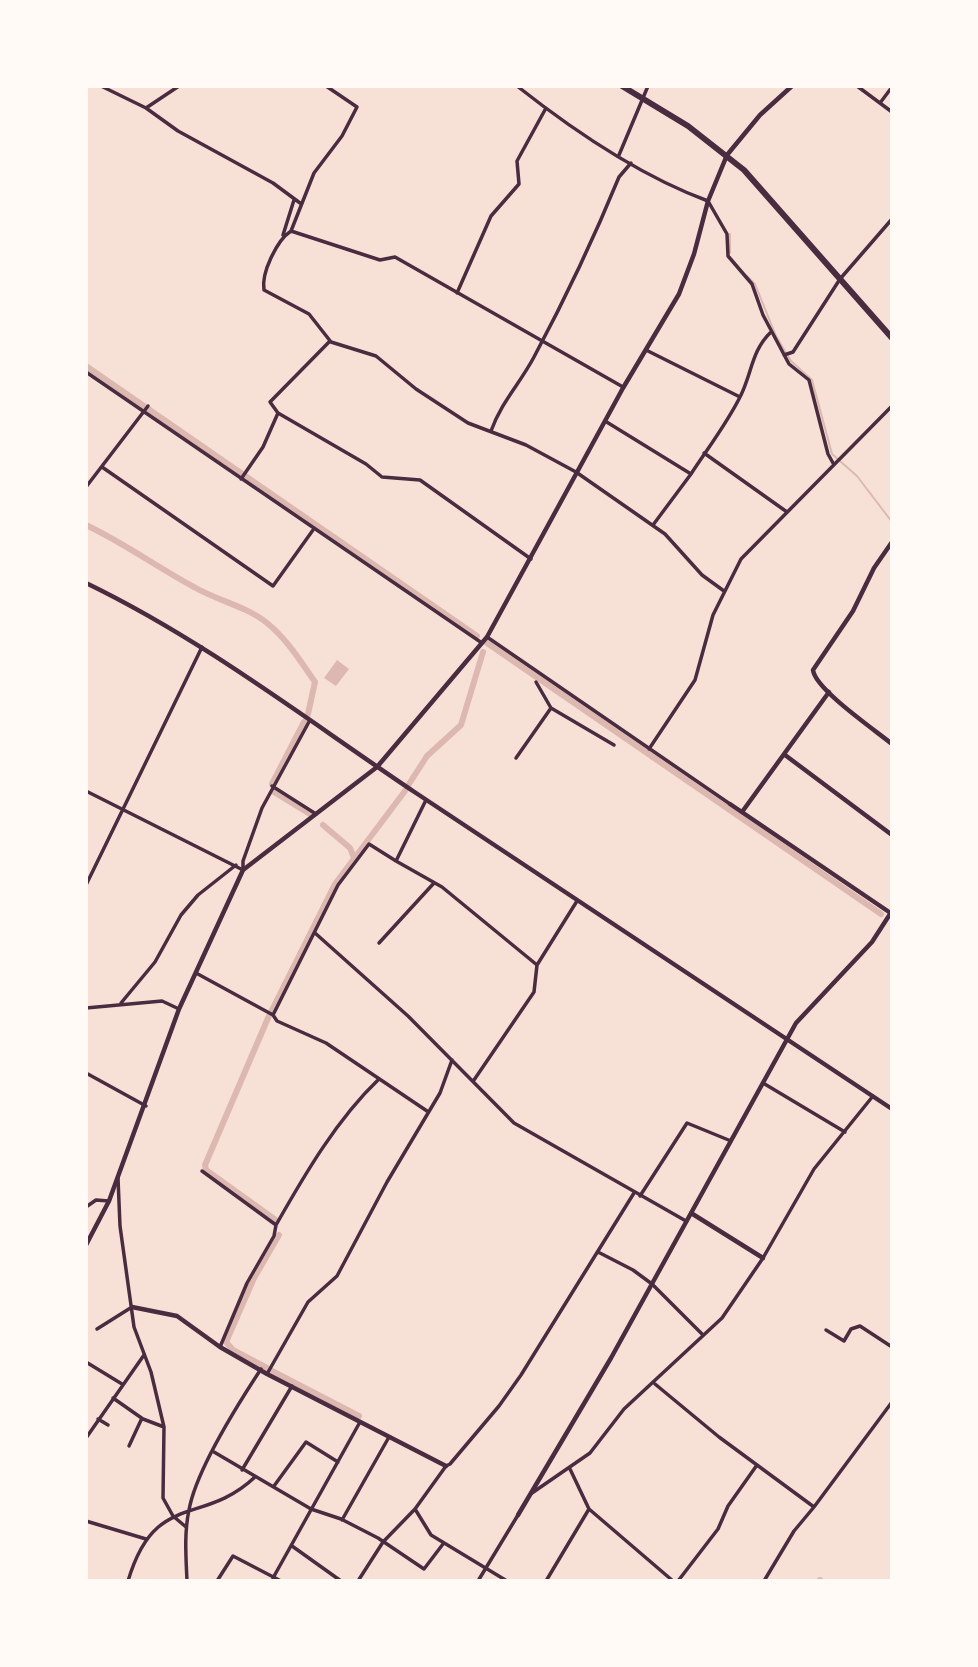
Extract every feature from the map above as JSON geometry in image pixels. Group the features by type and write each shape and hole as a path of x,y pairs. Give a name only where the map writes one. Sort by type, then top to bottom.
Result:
{"highway":[{"path":"622,86 727,155 744,170 892,338"}],"street":[{"path":"101,86 146,108 178,131 273,183 300,203"},
{"path":"146,108 179,86"},
{"path":"283,237 291,231 314,173 342,136 357,107 326,86"},
{"path":"517,86 631,163 671,187 708,201 727,234 728,256 752,284 771,332 784,355 808,380 828,454 833,463"},
{"path":"619,155 648,86"},
{"path":"243,870 377,767 487,637 576,472 679,294 694,254 708,201 727,155 760,115 792,86"},
{"path":"857,86 892,112"},
{"path":"880,103 892,87"},
{"path":"457,293 491,216 519,184 517,160 546,108"},
{"path":"491,431 501,404 524,375 543,341 619,177 631,163"},
{"path":"294,200 283,237 264,277 264,290 309,314 330,341 376,356 468,423 531,447 576,472 653,525 676,544 702,575 724,592"},
{"path":"784,355 793,352 840,279 892,219"},
{"path":"291,231 380,260 395,257 624,388"},
{"path":"653,525 691,474 740,397 752,370 752,359 761,341 771,332"},
{"path":"330,341 270,402 278,413 366,464 382,477 420,480 531,559"},
{"path":"646,350 740,397"},
{"path":"86,372 243,476 313,530 482,643"},
{"path":"649,749 695,680 713,615 741,559 892,406"},
{"path":"86,487 146,410"},
{"path":"243,476 263,447 278,413"},
{"path":"605,421 691,474"},
{"path":"704,453 787,512"},
{"path":"102,467 274,586 313,530"},
{"path":"892,542 874,568 853,611 815,663 813,675 829,692 892,744"},
{"path":"86,583 144,612 202,648 892,1109"},
{"path":"478,1581 652,1284 787,1039 811,1004 872,942 892,913 487,637"},
{"path":"86,884 202,648"},
{"path":"536,682 551,708 614,745"},
{"path":"743,812 829,692"},
{"path":"516,758 551,708"},
{"path":"86,1245 109,1202 179,1009 243,870 247,848 272,786 310,720"},
{"path":"785,755 892,835"},
{"path":"272,786 316,814"},
{"path":"86,790 243,870"},
{"path":"396,861 426,800"},
{"path":"272,1015 338,885 369,844 434,883 537,965"},
{"path":"121,1003 155,962 190,905 236,865"},
{"path":"379,943 434,883"},
{"path":"474,1080 534,992 537,965 577,901"},
{"path":"315,933 474,1080 514,1123 686,1221"},
{"path":"196,973 272,1015 277,1021 350,1057 428,1112"},
{"path":"86,1008 162,1001 179,1009"},
{"path":"267,1374 308,1302 337,1276 440,1093 452,1060"},
{"path":"86,1073 146,1106"},
{"path":"219,1347 247,1283 301,1181 359,1098 379,1079"},
{"path":"763,1083 845,1132"},
{"path":"531,1494 590,1453 624,1409 655,1384 702,1334 722,1318 763,1258 814,1170 873,1096"},
{"path":"358,1581 383,1542 415,1509 448,1465 499,1406 598,1252 687,1123 731,1141"},
{"path":"202,1171 276,1225"},
{"path":"118,1176 120,1226 134,1327 164,1427 162,1493 173,1516 187,1527"},
{"path":"86,1207 96,1200 109,1202"},
{"path":"691,1213 763,1258"},
{"path":"598,1252 633,1270 652,1284 702,1334"},
{"path":"97,1329 132,1307 177,1315 219,1347 267,1374 448,1465"},
{"path":"826,1330 844,1341 851,1329 860,1326 892,1348"},
{"path":"86,1438 144,1356"},
{"path":"86,1362 90,1362 122,1385"},
{"path":"187,1581 189,1510 214,1452 261,1369"},
{"path":"655,1384 814,1507"},
{"path":"242,1470 292,1386"},
{"path":"113,1398 142,1418 164,1427"},
{"path":"764,1581 794,1531 892,1402"},
{"path":"129,1446 142,1418"},
{"path":"98,1419 108,1425"},
{"path":"273,1578 360,1422"},
{"path":"342,1520 389,1437"},
{"path":"274,1486 306,1442 338,1462"},
{"path":"214,1452 311,1509 342,1520 383,1542 424,1569 443,1544"},
{"path":"570,1469 589,1508 675,1581 718,1530 728,1506 757,1465"},
{"path":"128,1581 146,1539 173,1516 233,1494 255,1477"},
{"path":"546,1581 589,1508"},
{"path":"415,1509 424,1527 443,1544 507,1581"},
{"path":"86,1521 146,1539"},
{"path":"292,1546 341,1581"},
{"path":"217,1581 233,1556 281,1581"}],"shaded area":[{"path":"337,660 349,669 336,686 324,678"}],"waterway":[{"path":"730,234 730,253"},
{"path":"747,276 755,284 776,336 791,361 812,380 832,454 857,476 892,522"},
{"path":"86,366 477,636"},
{"path":"86,525 194,587 250,612 267,623 287,643 315,682 308,714"},
{"path":"487,643 881,914"},
{"path":"409,784 427,756 461,725 483,652"},
{"path":"272,784 304,722"},
{"path":"277,1221 206,1170 205,1165 268,1018 335,884 405,791"},
{"path":"274,792 310,814"},
{"path":"323,825 350,848 354,858"},
{"path":"267,1368 233,1350 226,1342 254,1278 279,1235"},
{"path":"272,1371 359,1416"}]}
